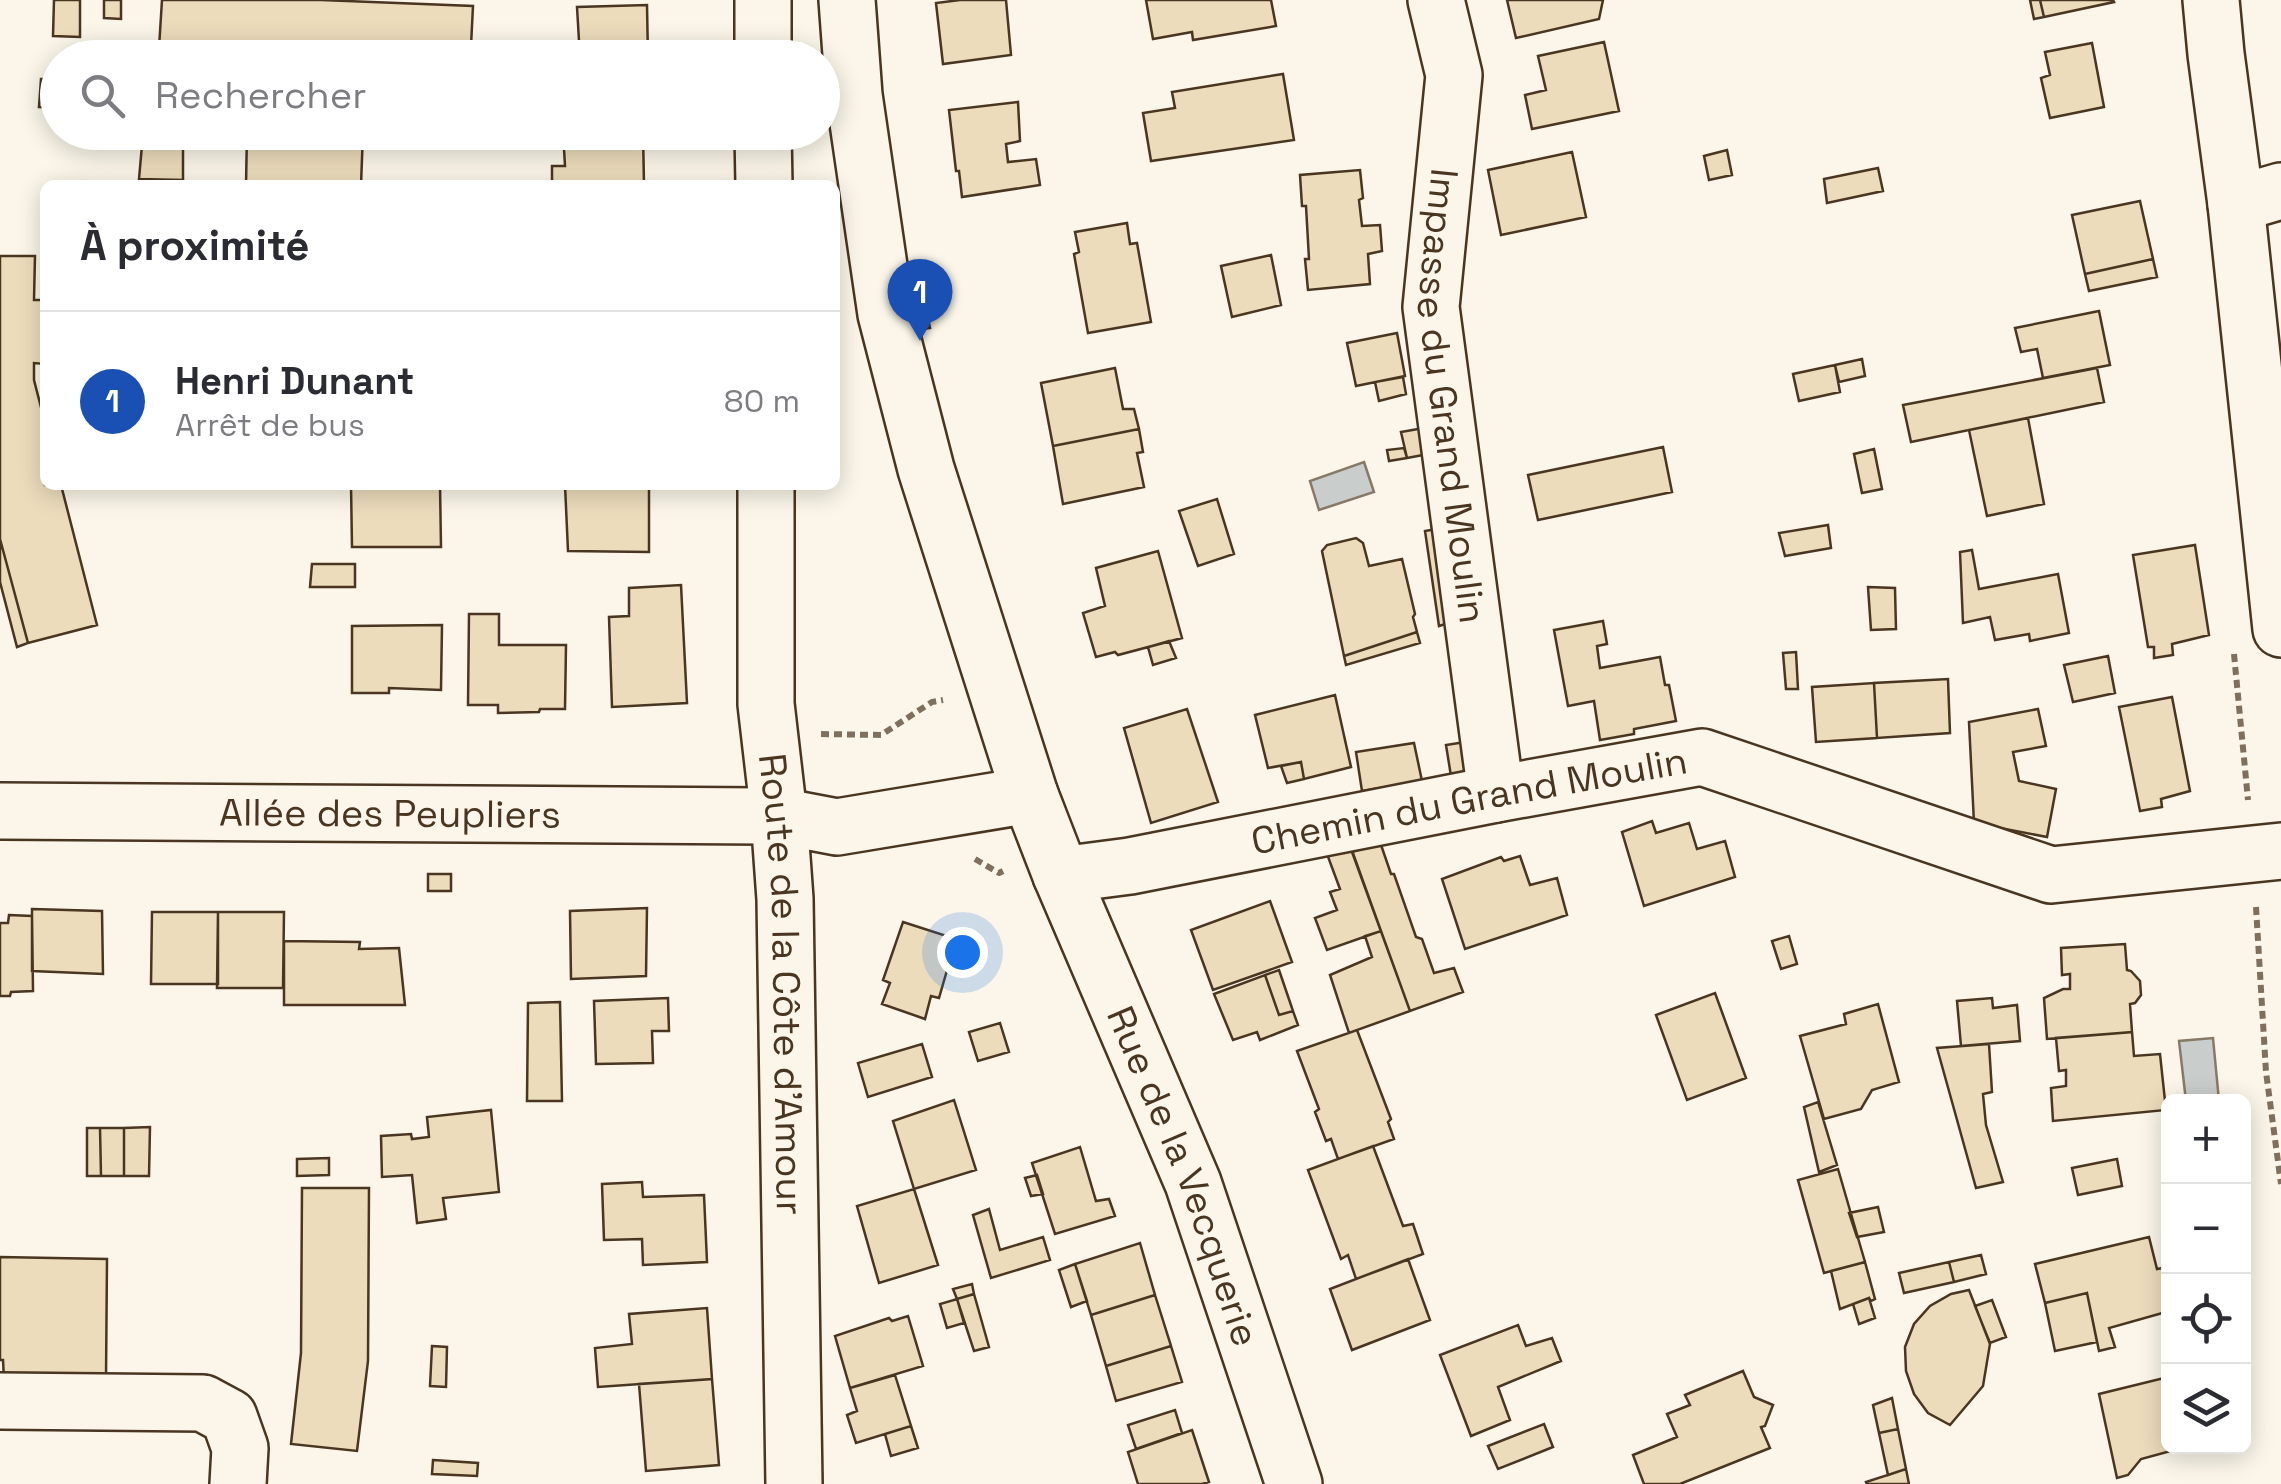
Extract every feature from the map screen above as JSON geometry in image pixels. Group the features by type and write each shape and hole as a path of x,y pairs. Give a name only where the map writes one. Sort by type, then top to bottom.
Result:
{"street":[{"path":"763,0 763,40"},
{"path":"846,0 854,95 886,314 926,469 1030,795 1061,875"},
{"name":"Impasse du Grand Moulin","path":"1436,0 1454,75 1431,306 1496,794"},
{"path":"2212,0 2216,54 2259,198 2257,635"},
{"path":"763,150 764,180"},
{"name":"Route de la Côte d'Amour","path":"766,490 766,704 785,898 794,1484"},
{"name":"Chemin du Grand Moulin","path":"1061,875 1130,866 1702,757 2051,875 2267,853"},
{"name":"Allée des Peupliers","path":"0,810 779,816 837,827 1030,795"},
{"name":"Rue de la Vecquerie","path":"1061,875 1193,1183 1294,1484"},
{"path":"0,1400 204,1403 229,1417 240,1448 238,1484"}],"path":[{"path":"2257,635 2267,853 2266,1072 2281,1184"},
{"path":"768,734 881,735 932,702 996,688"}],"shaded area":[{"path":"1364,462 1374,492 1319,510 1310,481"},
{"path":"2213,1038 2218,1094 2185,1094 2179,1041"}],"building":[{"path":"54,0 80,0 80,37 53,36"},
{"path":"104,0 121,0 121,19 104,18"},
{"path":"162,0 321,0 473,6 471,40 160,40"},
{"path":"1006,0 1011,55 943,64 936,3"},
{"path":"1146,0 1271,0 1276,26 1193,40 1192,32 1153,39"},
{"path":"1507,0 1603,0 1599,19 1516,38"},
{"path":"2030,0 2040,0 2044,17 2034,19"},
{"path":"2040,0 2113,0 2114,2 2044,17"},
{"path":"647,5 648,40 579,40 577,7"},
{"path":"1604,42 1619,111 1532,129 1525,95 1546,90 1538,56"},
{"path":"2092,43 2104,107 2050,118 2041,78 2050,75 2045,52"},
{"path":"1283,74 1294,140 1151,161 1143,113 1175,108 1172,92"},
{"path":"1018,102 1020,141 1006,144 1008,162 1036,159 1040,185 962,197 949,110"},
{"path":"142,150 183,150 183,180 139,179"},
{"path":"247,150 362,150 361,180 246,180"},
{"path":"564,150 643,150 644,180 552,180 552,166 565,166"},
{"path":"1727,150 1732,175 1709,180 1704,156"},
{"path":"1572,152 1586,217 1501,235 1488,170"},
{"path":"1878,168 1883,191 1827,203 1824,179"},
{"path":"1360,170 1362,226 1380,225 1382,251 1368,254 1370,284 1308,290 1306,206 1302,206 1300,175"},
{"path":"2140,201 2153,259 2085,274 2072,215"},
{"path":"1127,223 1130,244 1137,243 1151,322 1088,333 1074,254 1079,252 1075,232"},
{"path":"1271,255 1281,305 1232,317 1221,266"},
{"path":"0,256 35,256 34,300 40,300 40,364 34,363 34,380 40,403 40,490 62,490 97,625 28,643 0,539"},
{"path":"2153,259 2157,277 2089,291 2085,274"},
{"path":"924,302 930,328 915,330 910,304"},
{"path":"2099,311 2110,365 2043,378 2037,349 2021,352 2015,328"},
{"path":"1397,333 1405,376 1356,386 1347,343"},
{"path":"1862,359 1865,376 1839,382 1835,365"},
{"path":"1835,365 1840,392 1799,401 1793,374"},
{"path":"1115,368 1123,409 1134,409 1139,429 1053,446 1041,383"},
{"path":"2097,368 2104,402 1911,442 1903,405"},
{"path":"1403,377 1406,394 1379,401 1375,382"},
{"path":"2028,418 2044,504 1987,516 1969,430"},
{"path":"1435,426 1439,452 1407,458 1401,432"},
{"path":"1139,429 1143,452 1137,453 1144,487 1063,504 1053,446"},
{"path":"1663,447 1672,492 1538,520 1528,475"},
{"path":"1404,448 1407,458 1389,461 1387,450"},
{"path":"1874,449 1882,489 1862,493 1854,454"},
{"path":"351,490 440,490 441,547 352,547"},
{"path":"565,490 649,490 649,552 568,551"},
{"path":"1217,499 1234,554 1198,566 1179,511"},
{"path":"1828,525 1831,548 1785,556 1779,533"},
{"path":"1448,527 1461,619 1439,626 1425,531"},
{"path":"1356,538 1363,543 1369,566 1402,559 1417,632 1344,656 1322,551 1327,545"},
{"path":"0,539 28,643 17,647 0,582"},
{"path":"2195,545 2209,635 2172,644 2173,655 2154,658 2154,647 2148,647 2133,555"},
{"path":"1972,550 1979,589 2058,574 2069,633 2030,641 2029,634 1995,640 1990,617 1963,623 1960,552"},
{"path":"1158,551 1182,638 1096,657 1083,613 1105,606 1096,568"},
{"path":"312,564 355,564 355,587 310,587"},
{"path":"681,585 687,703 612,707 609,617 629,616 629,588"},
{"path":"1868,587 1895,588 1896,629 1871,630"},
{"path":"469,614 499,614 499,645 566,645 565,709 498,713 498,705 468,705"},
{"path":"1603,621 1607,644 1597,646 1600,668 1660,657 1676,721 1600,740 1594,701 1568,706 1554,630"},
{"path":"442,625 441,690 389,688 389,693 352,693 352,626"},
{"path":"1417,632 1420,643 1346,665 1344,656"},
{"path":"1169,641 1176,658 1153,665 1148,647"},
{"path":"1796,652 1798,689 1786,689 1783,653"},
{"path":"2108,656 2115,693 2073,702 2064,665"},
{"path":"1948,679 1950,733 1877,738 1874,683"},
{"path":"1874,683 1877,738 1816,742 1812,687"},
{"path":"1335,695 1351,767 1304,779 1301,762 1268,768 1255,715"},
{"path":"2172,697 2190,791 2161,799 2162,807 2140,811 2119,707"},
{"path":"1187,709 1218,802 1151,823 1124,728"},
{"path":"2038,709 2046,746 2013,752 2019,781 2056,789 2047,837 1974,823 1969,722"},
{"path":"1478,740 1482,772 1451,776 1446,745"},
{"path":"1414,743 1422,781 1362,791 1356,752"},
{"path":"1301,762 1304,779 1287,783 1281,766"},
{"path":"1652,821 1656,833 1689,823 1697,849 1725,841 1735,877 1644,906 1622,832"},
{"path":"1380,842 1434,973 1454,968 1463,992 1410,1011 1352,852"},
{"path":"1350,845 1381,931 1327,950 1315,918 1337,910 1330,892 1340,889 1327,854"},
{"path":"1520,856 1530,885 1557,878 1567,915 1465,949 1442,879 1501,857 1504,861"},
{"path":"428,874 451,874 451,891 428,891"},
{"path":"1270,901 1292,962 1213,990 1191,930"},
{"path":"647,908 646,976 571,979 570,911"},
{"path":"32,909 102,911 103,974 32,971"},
{"path":"152,912 218,912 218,984 151,984"},
{"path":"218,912 284,912 283,988 217,988"},
{"path":"9,915 32,916 33,991 0,996 0,923 8,923"},
{"path":"903,922 956,939 939,998 931,996 925,1019 882,1004 890,983 883,980"},
{"path":"1381,931 1410,1011 1349,1033 1330,975 1372,957 1365,936"},
{"path":"1789,936 1797,964 1781,969 1772,941"},
{"path":"284,941 360,942 359,949 399,948 405,1005 284,1005"},
{"path":"2125,944 2127,970 2140,981 2141,995 2130,1004 2132,1032 2047,1039 2044,998 2070,989 2070,974 2062,975 2061,948"},
{"path":"1279,970 1293,1011 1279,1015 1265,975"},
{"path":"1265,975 1279,1015 1293,1011 1298,1025 1260,1040 1257,1032 1233,1040 1214,994"},
{"path":"1715,993 1746,1078 1687,1100 1656,1015"},
{"path":"668,998 669,1031 652,1031 653,1063 596,1064 594,1001"},
{"path":"1992,998 1993,1008 2017,1005 2020,1041 1961,1046 1957,1001"},
{"path":"560,1002 562,1101 527,1101 528,1003"},
{"path":"1878,1004 1899,1082 1872,1090 1861,1109 1824,1119 1800,1036 1846,1024 1844,1014"},
{"path":"1000,1023 1009,1052 978,1061 969,1032"},
{"path":"1357,1030 1391,1119 1388,1122 1394,1139 1338,1159 1331,1139 1326,1141 1315,1112 1319,1109 1297,1051"},
{"path":"2132,1032 2134,1056 2160,1054 2164,1094 2161,1094 2161,1110 2053,1121 2051,1088 2066,1086 2066,1070 2059,1071 2056,1038"},
{"path":"922,1044 932,1077 868,1097 858,1063"},
{"path":"1989,1044 1992,1092 1983,1094 1986,1125 2003,1182 1976,1188 1937,1048"},
{"path":"954,1100 976,1170 914,1189 893,1121"},
{"path":"1818,1102 1837,1165 1819,1172 1804,1107"},
{"path":"491,1110 499,1192 443,1198 446,1219 417,1223 412,1175 382,1177 381,1136 429,1137 427,1117"},
{"path":"150,1127 149,1176 124,1176 124,1128"},
{"path":"87,1128 100,1128 101,1176 87,1176"},
{"path":"100,1128 124,1128 124,1176 101,1176"},
{"path":"1373,1146 1403,1226 1413,1224 1423,1254 1356,1279 1348,1255 1341,1259 1308,1170"},
{"path":"1080,1147 1096,1201 1109,1199 1115,1216 1055,1234 1032,1163"},
{"path":"329,1158 329,1175 297,1176 297,1159"},
{"path":"2117,1159 2122,1186 2078,1195 2072,1168"},
{"path":"1838,1169 1865,1262 1824,1273 1798,1180"},
{"path":"1037,1175 1043,1194 1031,1196 1025,1178"},
{"path":"642,1182 643,1197 704,1195 707,1262 643,1265 642,1239 604,1240 602,1184"},
{"path":"302,1188 369,1188 368,1361 357,1451 291,1444 301,1353"},
{"path":"914,1189 938,1265 879,1283 857,1206"},
{"path":"1878,1207 1884,1232 1857,1237 1849,1213"},
{"path":"989,1209 1000,1250 1043,1237 1050,1260 991,1278 973,1215"},
{"path":"2149,1237 2157,1269 2161,1268 2161,1313 2109,1328 2115,1347 2099,1351 2087,1293 2045,1303 2035,1264"},
{"path":"1140,1243 1155,1295 1091,1315 1075,1264"},
{"path":"1981,1255 1986,1274 1954,1282 1949,1262"},
{"path":"0,1257 107,1259 106,1378 4,1380 0,1360"},
{"path":"1408,1259 1430,1320 1352,1350 1330,1289"},
{"path":"1865,1262 1875,1299 1840,1309 1831,1271"},
{"path":"1949,1262 1954,1282 1904,1293 1899,1273"},
{"path":"1075,1264 1087,1301 1071,1307 1059,1270"},
{"path":"972,1284 974,1294 957,1299 953,1289"},
{"path":"1969,1290 1990,1344 1983,1386 1950,1425 1928,1413 1914,1394 1906,1371 1905,1347 1914,1324 1930,1306 1951,1294"},
{"path":"2087,1293 2097,1342 2055,1351 2045,1303"},
{"path":"974,1294 989,1347 974,1351 957,1299"},
{"path":"1155,1295 1171,1346 1106,1366 1091,1315"},
{"path":"1869,1298 1875,1318 1859,1324 1853,1304"},
{"path":"957,1299 964,1323 947,1328 940,1304"},
{"path":"1992,1300 2006,1337 1990,1343 1975,1306"},
{"path":"707,1308 712,1379 598,1387 595,1348 632,1344 629,1314"},
{"path":"908,1316 923,1366 850,1388 835,1336 889,1318 892,1321"},
{"path":"1518,1325 1526,1346 1552,1338 1561,1361 1498,1387 1510,1420 1471,1436 1440,1355"},
{"path":"432,1346 447,1347 446,1387 430,1386"},
{"path":"1171,1346 1182,1382 1116,1401 1106,1366"},
{"path":"1743,1371 1754,1397 1773,1405 1765,1426 1761,1427 1770,1448 1680,1484 1644,1484 1633,1455 1677,1437 1667,1414 1690,1405 1685,1395"},
{"path":"895,1375 911,1426 856,1443 847,1415 857,1411 850,1388"},
{"path":"712,1379 719,1465 646,1471 639,1384"},
{"path":"2161,1379 2161,1454 2141,1459 2128,1475 2117,1478 2099,1394"},
{"path":"1892,1398 1898,1429 1879,1433 1873,1405"},
{"path":"1175,1410 1182,1433 1136,1449 1128,1425"},
{"path":"1544,1424 1553,1447 1498,1469 1488,1446"},
{"path":"911,1426 918,1448 891,1456 885,1434"},
{"path":"1898,1429 1906,1469 1888,1475 1879,1433"},
{"path":"1192,1430 1209,1482 1138,1484 1128,1452"},
{"path":"433,1460 478,1463 477,1476 432,1474"},
{"path":"1906,1469 1909,1484 1866,1482"}],"place":[{"name":"Henri Dunant","path":"920,341"}]}
